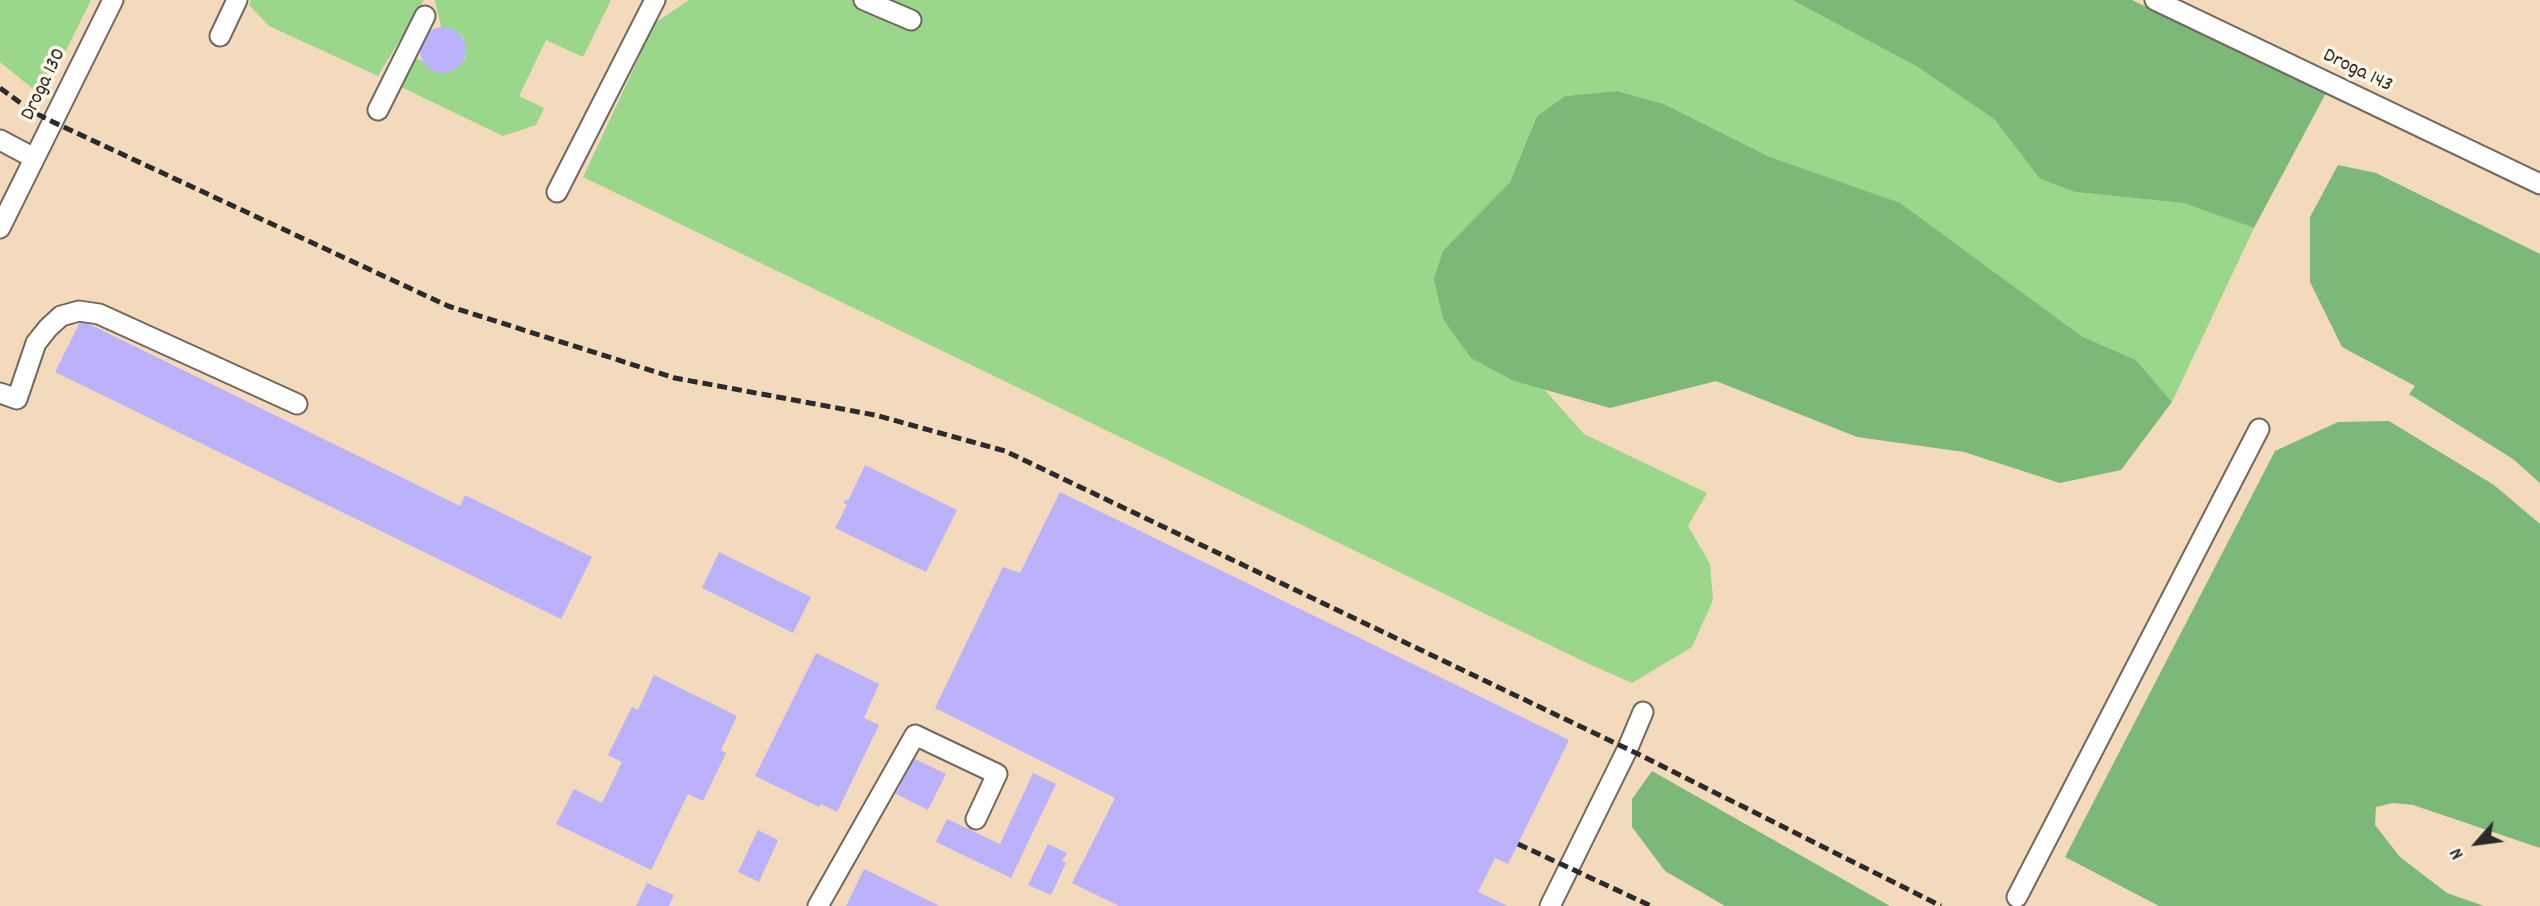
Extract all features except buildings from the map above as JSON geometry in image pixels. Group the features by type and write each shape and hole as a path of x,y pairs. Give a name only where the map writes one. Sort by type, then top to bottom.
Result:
{"lane":[{"name":"Droga 130","path":"0,228 113,0"},
{"path":"220,36 237,0"},
{"path":"557,192 655,0"},
{"path":"864,0 911,20"},
{"name":"Droga 143","path":"2155,0 2540,184"},
{"path":"378,110 425,16"},
{"path":"0,140 34,158"},
{"path":"0,393 16,399 36,343 61,316 79,311 99,314 297,404"},
{"path":"2017,897 2259,429"},
{"path":"1550,906 1643,712"},
{"path":"818,906 915,735 997,774 976,818"}],"green space":[{"path":"0,0 91,0 43,97 0,62"},
{"path":"251,0 424,0 378,76 269,26 249,5"},
{"path":"435,0 611,0 583,57 546,40 519,96 544,108 536,125 503,136 399,86 413,57 437,72 446,73 455,70 466,57 464,39 458,32 441,27"},
{"path":"689,0 1792,0 1916,66 1994,119 2040,179 2075,192 2183,203 2254,228 2172,402 2136,360 2081,336 1770,157 1664,104 1617,91 1565,96 1537,116 1510,182 1444,251 1514,381 1544,389 1584,434 1707,493 1688,526 1710,564 1713,600 1692,647 1632,683 583,177 655,23"},
{"path":"1792,0 2132,0 2326,93 2254,228 2183,203 2075,192 2040,179 1994,119 1916,66"},
{"path":"1617,91 1664,104 1770,157 1900,203 2081,336 2136,360 2172,402 2121,470 2060,483 1964,452 1857,437 1716,381 1610,408 1514,381 1471,358 1443,319 1434,279 1443,251 1510,182 1537,116 1565,96"},
{"path":"2338,165 2376,173 2540,254 2540,483 2513,459 2409,394 2415,386 2342,347 2310,282 2310,217"},
{"path":"2389,421 2494,485 2540,524 2540,848 2413,805 2393,803 2376,807 2375,825 2400,857 2447,893 2484,906 2159,906 2065,857 2275,451 2338,422"},
{"path":"1652,771 1890,906 1725,906 1665,871 1632,827 1632,799"}],"railway":[{"path":"0,88 33,112 53,122 448,306 675,378 875,415 1005,451 1638,754 1941,906"},
{"path":"1518,844 1651,906"}]}
